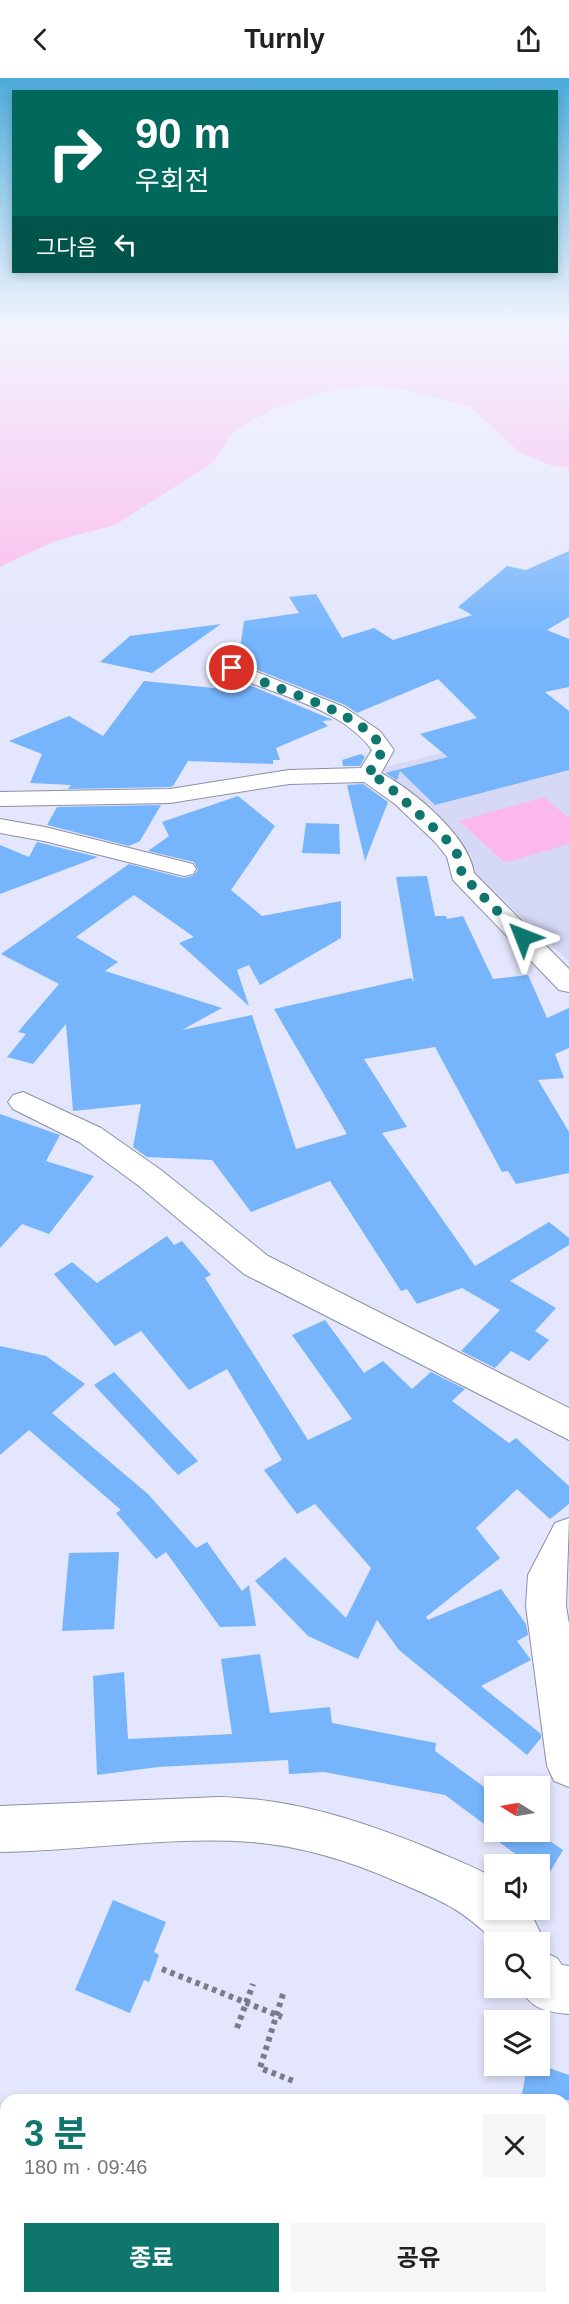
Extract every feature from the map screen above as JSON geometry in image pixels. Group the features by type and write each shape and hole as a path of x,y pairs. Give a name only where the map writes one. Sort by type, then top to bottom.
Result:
{"street":[{"path":"232,668 341,715 379,741 383,750 368,775"},
{"path":"0,799 170,796 289,777 368,775 383,781 449,842 459,857 462,875 569,984"},
{"path":"0,826 45,834 184,869"},
{"path":"24,1102 90,1135 150,1178 256,1265 569,1425"},
{"path":"569,1535 548,1575 546,1606 569,1766"},
{"path":"0,1829 194,1819 251,1820 311,1829 401,1859 484,1898"},
{"path":"506,1920 515,1932"},
{"path":"550,1988 569,1990"}],"path":[{"path":"162,1969 279,2016"},
{"path":"237,2028 253,1984"},
{"path":"283,1994 279,2016 260,2067 296,2082"}],"shaded area":[{"path":"0,429 238,429 234,431 214,462 115,525 55,541 0,567"},
{"path":"494,429 569,429 569,468 550,465 520,453"},
{"path":"569,721 569,961 473,872 471,854 381,768"},
{"path":"544,797 569,818 569,844 505,863 459,821"}],"building":[{"path":"569,551 569,617 547,630 569,639 569,687 545,692 569,711 569,770 435,805 400,771 397,780 385,773 448,757 420,734 477,718 438,679 357,713 345,705 238,662 244,621 299,613 289,597 316,594 342,638 374,628 393,640 472,615 458,607 507,566 526,570"},
{"path":"221,624 152,673 100,662 130,636"},
{"path":"235,679 333,720 322,721 328,726 276,748 280,760 273,760 273,764 188,761 173,786 170,787 68,789 71,785 30,783 42,754 9,741 69,716 103,736 144,681 233,690"},
{"path":"361,754 365,757 360,766 343,766 342,760"},
{"path":"363,784 388,802 365,861 347,785"},
{"path":"238,796 275,826 231,890 262,916 341,901 341,938 260,985 249,965 237,970 249,1006 179,943 194,937 134,895 76,937 118,962 105,971 222,1008 182,1030 252,1015 296,1149 347,1134 274,1009 411,978 414,982 396,877 427,876 435,916 446,916 447,919 463,916 493,979 528,975 547,1018 569,1008 569,1048 555,1054 564,1078 538,1080 569,1132 569,1173 516,1184 508,1171 502,1172 435,1047 364,1059 407,1127 382,1133 475,1266 549,1222 569,1238 569,1245 510,1281 556,1308 535,1331 549,1340 529,1361 511,1351 495,1368 461,1351 500,1310 462,1288 417,1304 407,1289 401,1291 330,1181 251,1212 212,1160 147,1157 133,1147 141,1104 73,1111 66,1024 33,1064 7,1057 26,1034 18,1032 59,984 1,954 129,864 183,878 193,876 198,870 194,862 148,851 169,836 162,822"},
{"path":"161,805 140,841 129,846 47,825 57,807"},
{"path":"306,823 339,824 340,854 302,853"},
{"path":"37,842 98,857 0,894 0,845 29,857"},
{"path":"0,1114 60,1135 46,1161 94,1176 49,1234 22,1224 0,1248"},
{"path":"167,1236 174,1245 182,1241 211,1275 205,1278 308,1440 352,1419 292,1335 325,1320 364,1373 383,1361 412,1389 431,1372 465,1389 452,1401 509,1443 516,1438 569,1486 569,1504 550,1519 517,1489 476,1528 500,1558 426,1617 428,1620 501,1589 526,1624 528,1635 517,1641 531,1660 481,1686 541,1734 541,1738 527,1755 399,1650 377,1620 358,1659 308,1636 255,1581 285,1557 346,1618 371,1568 315,1504 297,1514 264,1470 282,1460 227,1369 189,1390 141,1331 115,1346 54,1274 72,1262 97,1283"},
{"path":"0,1346 46,1356 85,1384 52,1413 148,1494 196,1548 207,1542 242,1591 249,1585 256,1626 220,1627 166,1552 156,1559 116,1513 121,1510 29,1430 0,1455"},
{"path":"114,1372 198,1461 178,1475 94,1385"},
{"path":"119,1552 114,1629 62,1631 69,1553"},
{"path":"260,1654 270,1713 330,1707 332,1723 436,1743 435,1751 484,1787 484,1824 445,1795 324,1772 289,1774 288,1760 158,1767 97,1775 93,1676 124,1672 128,1739 232,1734 221,1659"},
{"path":"550,1841 563,1850 550,1872 550,1854 516,1854 499,1842"},
{"path":"113,1900 166,1922 154,1952 159,1955 149,1982 144,1980 130,2013 75,1990"},
{"path":"550,2068 569,2075 569,2094 522,2094 525,2076 550,2076"}],"route":[{"path":"232,668 248,677 304,697 341,715 379,741 383,750 368,775 383,781 449,842 459,857 462,875 523,937"}]}
